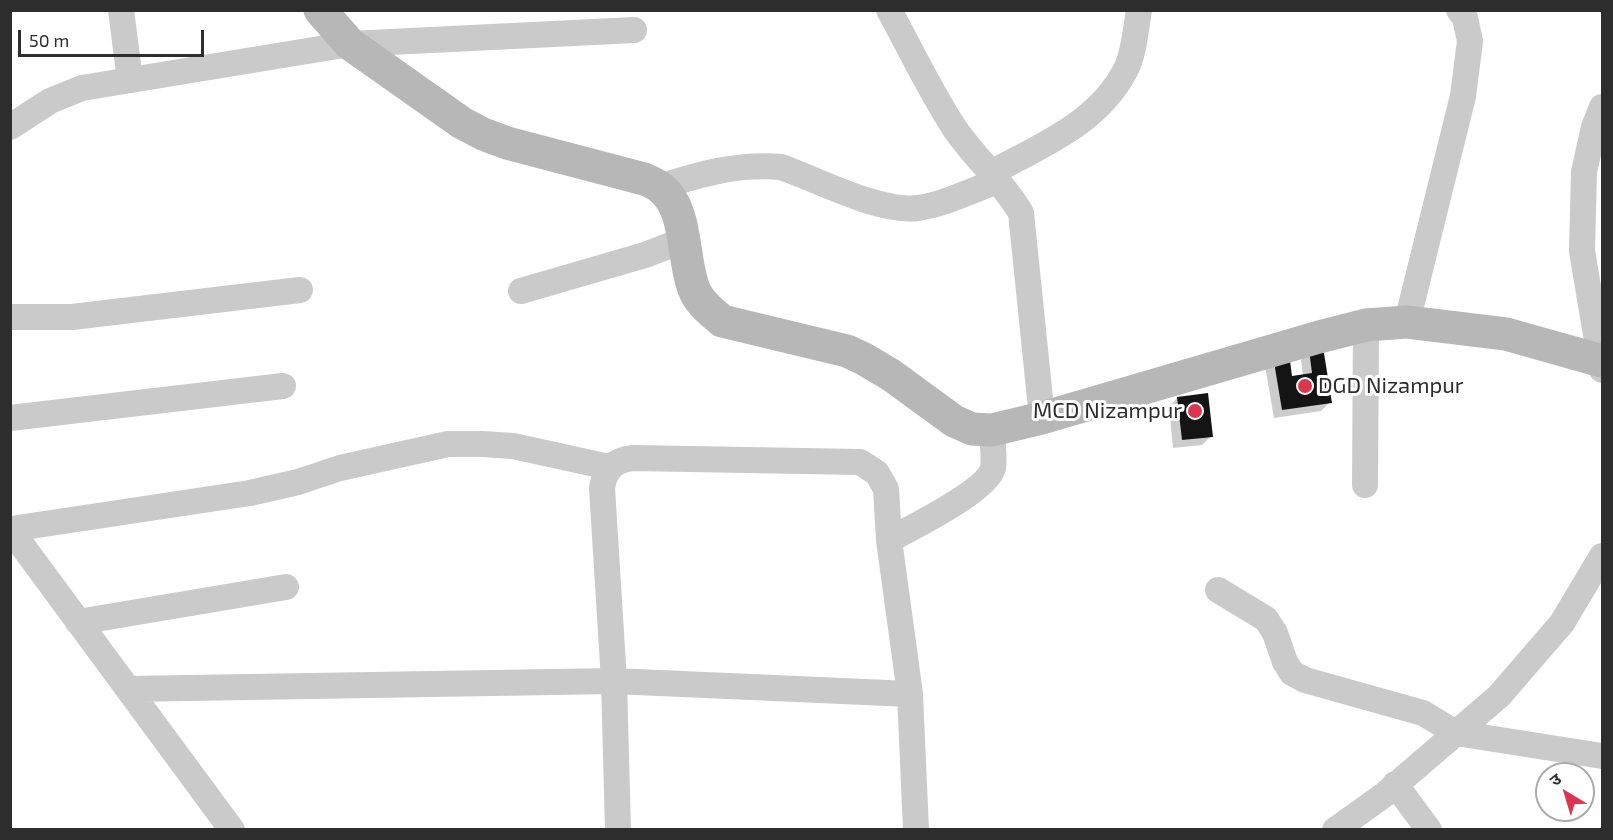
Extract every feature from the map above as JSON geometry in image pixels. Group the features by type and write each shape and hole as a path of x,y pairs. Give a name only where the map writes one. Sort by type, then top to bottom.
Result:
{"street":[{"path":"122,10 130,80"},
{"path":"320,10 350,44 462,123 483,134 507,143 644,179 660,187 672,199 684,240 694,290 706,307 722,321 847,351 891,375 954,421 972,429 992,430 1042,418 1366,325 1407,322 1506,334 1602,363 1581,251 1584,172 1594,127 1602,107"},
{"path":"889,10 954,126 974,155 1011,195 1021,213 1042,418"},
{"path":"660,187 731,168 761,165 781,167 896,208 918,208 936,204 994,177 1088,118 1104,102 1128,67 1139,10"},
{"path":"1407,322 1463,96 1470,41 1465,18 1459,10"},
{"path":"10,127 50,101 82,88 350,44 634,30"},
{"path":"521,291 645,255 684,240"},
{"path":"10,317 72,317 300,290"},
{"path":"1365,485 1366,325"},
{"path":"10,418 283,386"},
{"path":"889,540 966,496 982,484 993,469 992,430"},
{"path":"232,830 11,529 250,493 298,482 340,468 448,444 513,446 609,467"},
{"path":"618,830 614,681 602,488 603,478 609,467 621,459 633,458 860,462 877,473 886,489 889,540 910,694 916,830"},
{"path":"1335,830 1395,784 1499,696 1562,623 1602,556"},
{"path":"78,622 286,586"},
{"path":"1218,590 1266,619 1275,633 1285,662 1292,673 1305,680 1423,713 1456,733 1602,756"},
{"path":"128,689 614,681 910,694"},
{"path":"1395,784 1429,830"}],"building":[{"path":"1323,347 1332,403 1282,410 1273,356 1289,353 1292,376 1312,373 1309,350"},
{"path":"1208,393 1213,437 1182,440 1177,397"}],"place":[{"name":"DGD Nizampur","path":"1305,386"},
{"name":"MCD Nizampur","path":"1195,411"}]}
